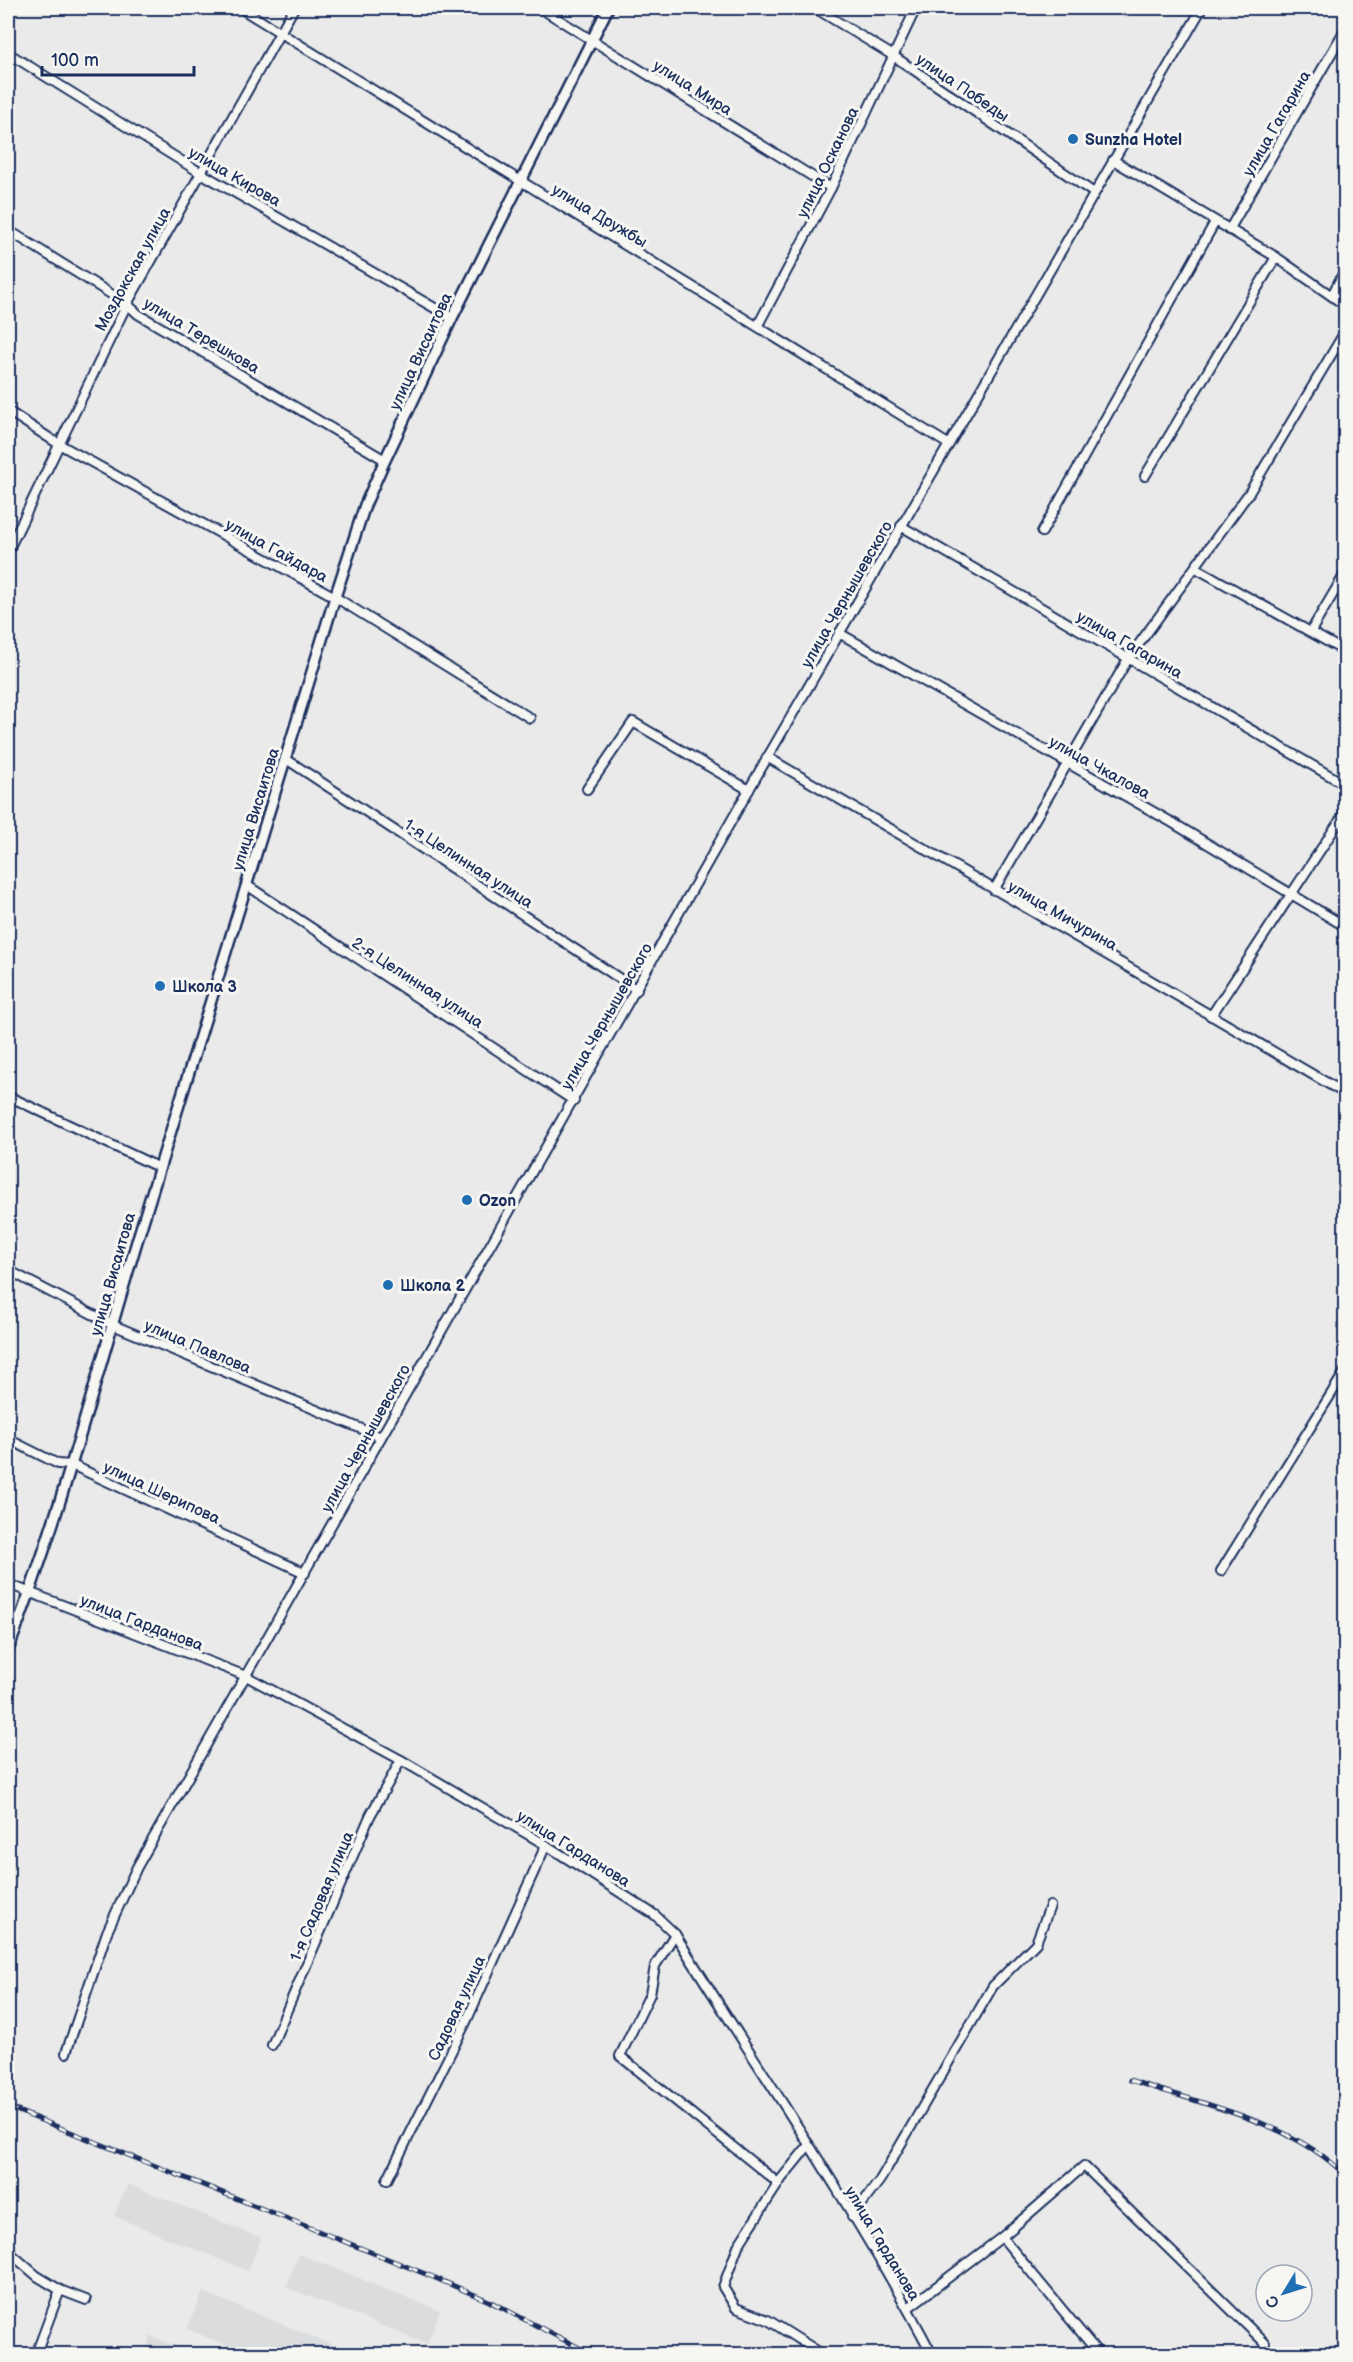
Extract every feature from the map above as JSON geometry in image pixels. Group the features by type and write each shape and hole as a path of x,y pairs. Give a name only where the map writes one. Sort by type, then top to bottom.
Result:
{"street":[{"name":"улица Дружбы","path":"240,8 948,444"},
{"name":"Моздокская улица","path":"8,551 57,443 127,304 294,8"},
{"name":"улица Мира","path":"540,8 831,188"},
{"name":"улица Висаитова","path":"8,1650 30,1594 72,1465 160,1168 365,505 452,318 608,8"},
{"name":"улица Победы","path":"815,8 892,55 1094,193"},
{"name":"улица Осканова","path":"758,326 831,188 916,8"},
{"name":"улица Чернышевского","path":"66,2053 106,1932 137,1867 767,758 1202,8"},
{"name":"улица Гагарина","path":"1229,230 1346,28"},
{"name":"улица Кирова","path":"8,53 201,173 452,318"},
{"path":"1113,160 1276,257 1332,294 1346,306"},
{"path":"1042,532 1215,222"},
{"name":"улица Терешкова","path":"8,230 127,304 138,314 385,460"},
{"path":"1145,476 1276,257"},
{"path":"1332,294 1346,268"},
{"path":"994,890 1128,659 1249,493 1346,330"},
{"name":"улица Гайдара","path":"8,411 57,443 335,597 530,718"},
{"name":"улица Гагарина","path":"901,526 1346,785"},
{"path":"1196,568 1346,651"},
{"path":"1311,631 1346,572"},
{"name":"улица Чкалова","path":"839,633 1173,823 1346,927"},
{"path":"587,789 633,722 749,790"},
{"name":"улица Мичурина","path":"767,758 1346,1095"},
{"name":"1-я Целинная улица","path":"286,759 637,990"},
{"path":"1211,1016 1346,811"},
{"name":"2-я Целинная улица","path":"248,886 574,1101"},
{"path":"8,1096 160,1168"},
{"name":"улица Павлова","path":"8,1270 113,1325 381,1437"},
{"path":"1221,1571 1346,1370"},
{"name":"улица Шерипова","path":"8,1438 58,1464 72,1465 305,1573"},
{"name":"улица Гарданова","path":"8,1584 246,1676 401,1760 546,1845 655,1915 675,1934 908,2308 932,2355"},
{"name":"1-я Садовая улица","path":"272,2045 370,1816 401,1760"},
{"name":"Садовая улица","path":"387,2180 466,2022 546,1845"},
{"path":"852,2217 880,2181 993,1986 1036,1943 1050,1906"},
{"path":"675,1934 655,1966 650,1994 620,2056 778,2183 781,2179"},
{"path":"808,2146 781,2179 738,2246 723,2287 736,2308 768,2320 822,2355"},
{"path":"908,2308 1002,2236 1084,2166 1265,2343"},
{"path":"1002,2236 1099,2355"},
{"path":"8,2251 37,2276 60,2290 86,2300"},
{"path":"36,2355 60,2290"}],"shaded area":[{"path":"128,2184 261,2238 248,2271 114,2216"},
{"path":"299,2254 440,2311 427,2344 286,2287"},
{"path":"203,2292 355,2354 248,2354 187,2329"},
{"path":"151,2336 196,2354 144,2354"}],"railway":[{"path":"1130,2080 1273,2128 1325,2157 1346,2176"},
{"path":"8,2107 433,2277 489,2301 591,2354"}],"place":[{"name":"Sunzha Hotel","path":"1073,139"},
{"name":"Школа 3","path":"160,986"},
{"name":"Ozon","path":"467,1200"},
{"name":"Школа 2","path":"388,1285"}]}
